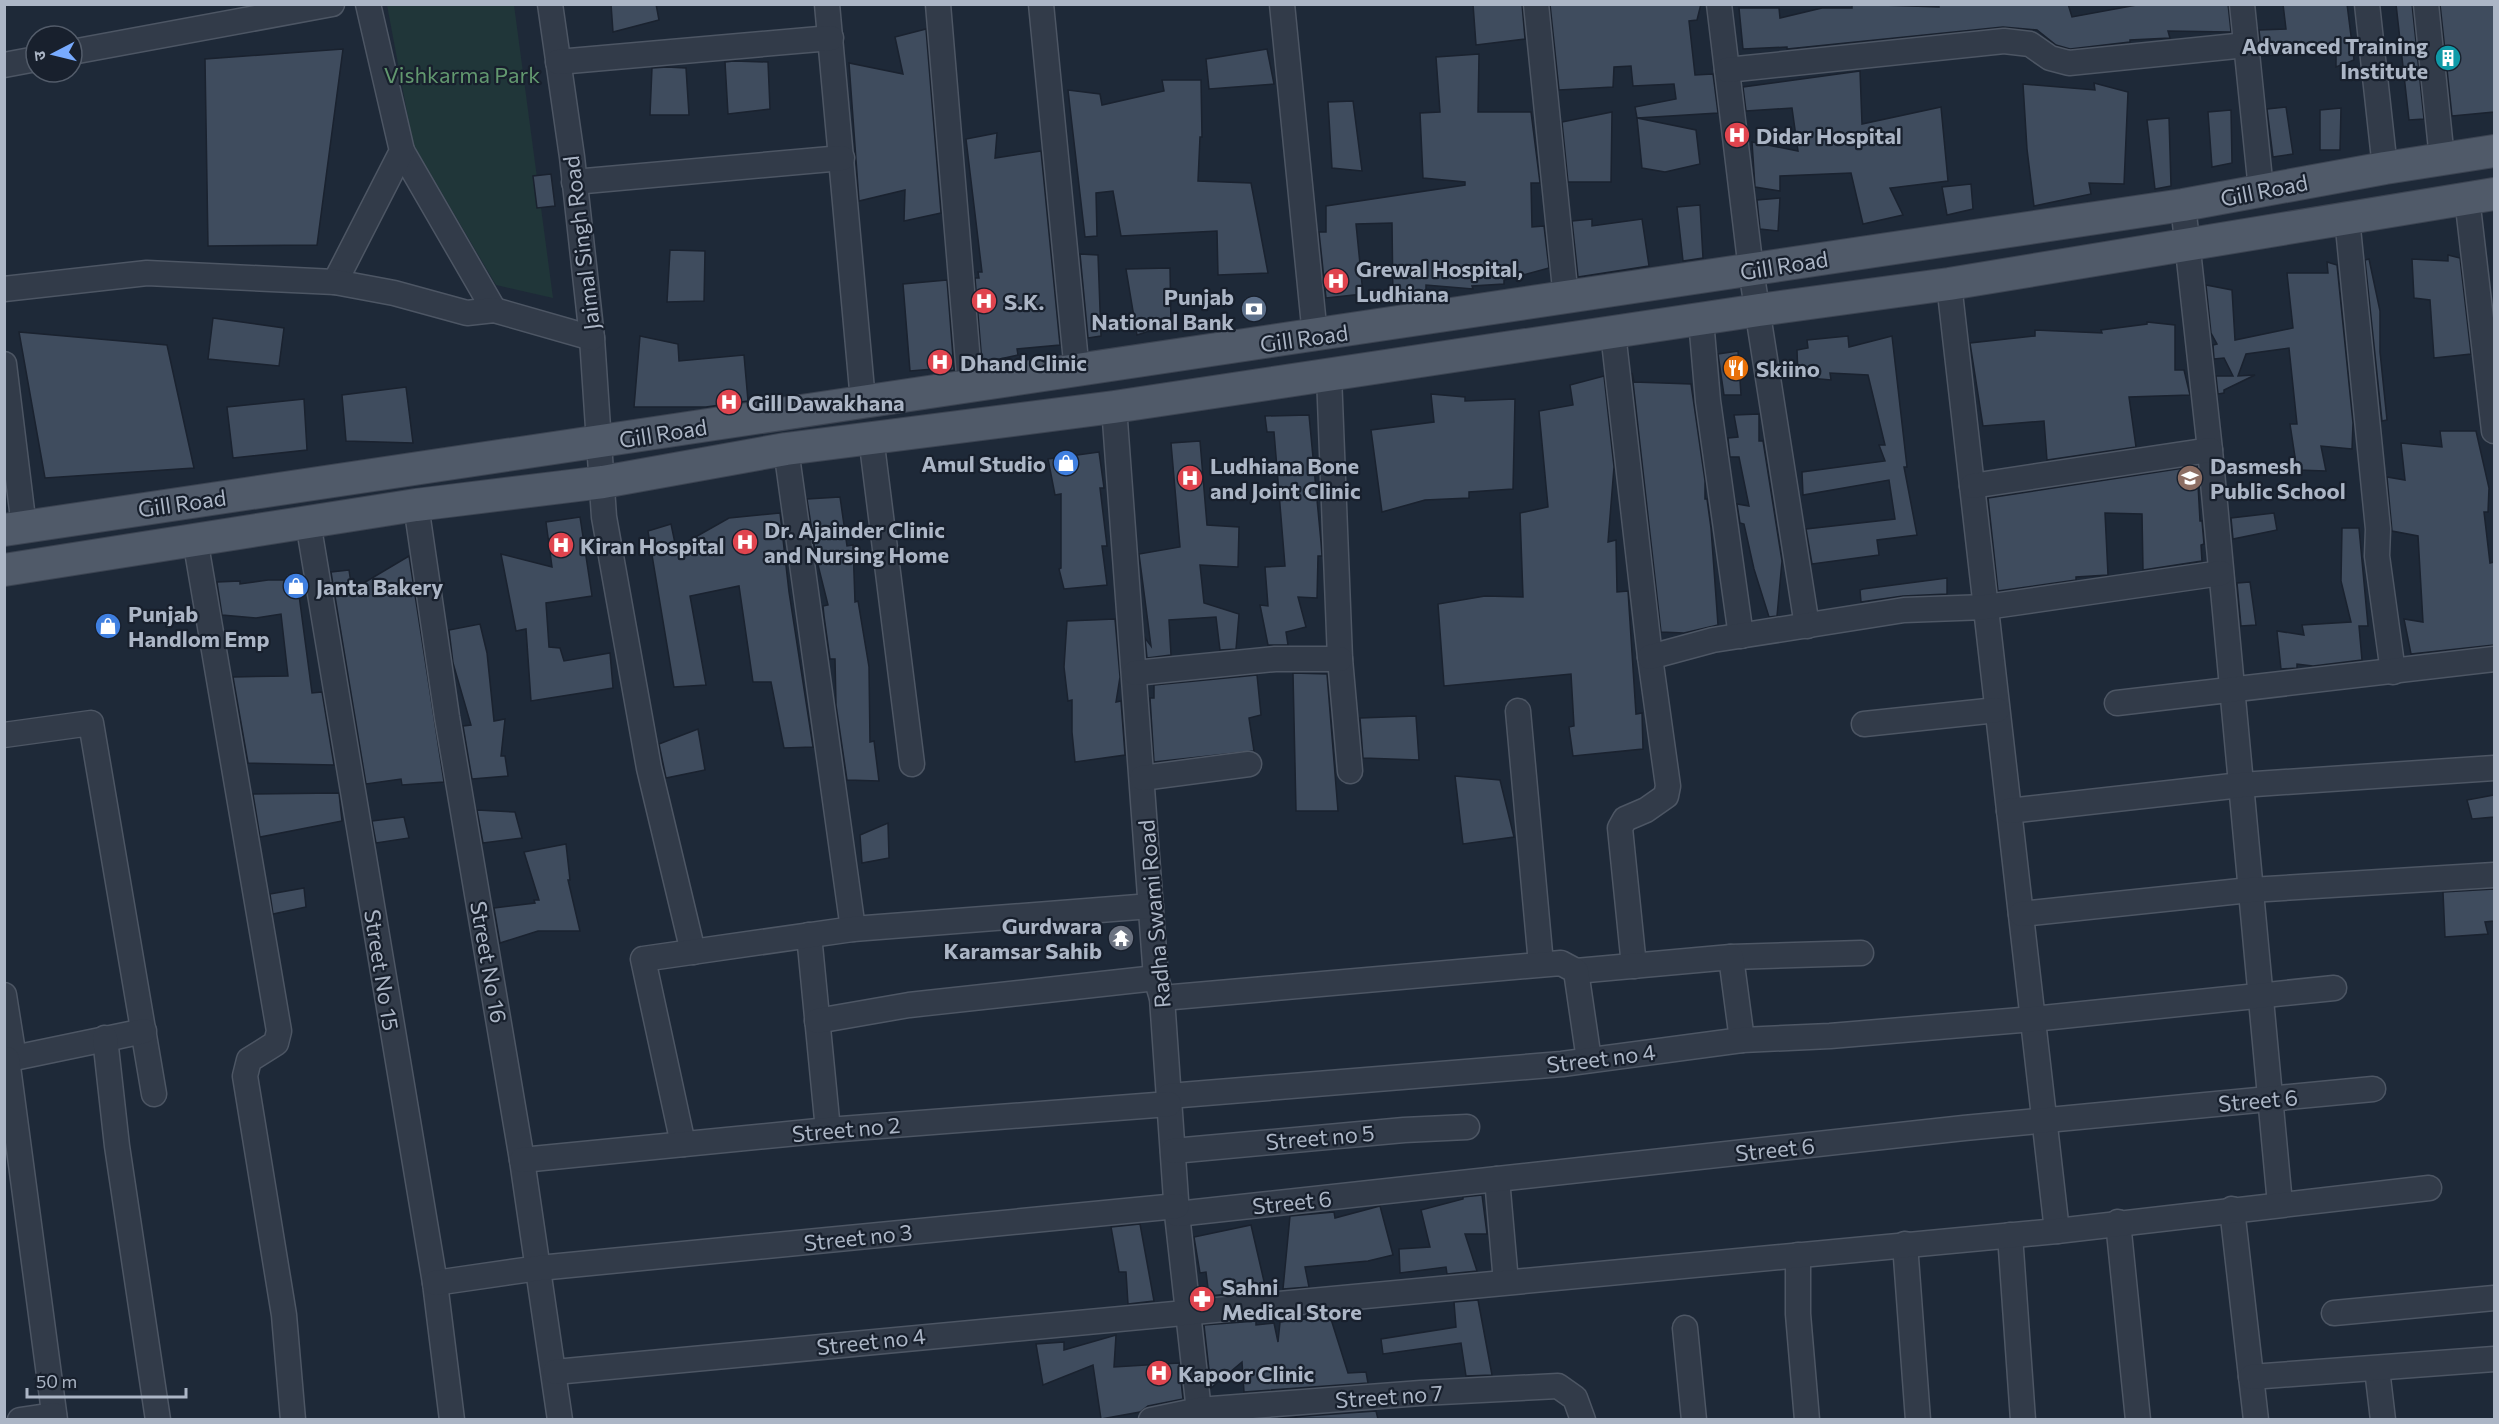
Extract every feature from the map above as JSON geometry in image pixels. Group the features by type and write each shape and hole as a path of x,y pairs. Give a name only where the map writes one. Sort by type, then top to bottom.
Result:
{"main road":[{"name":"Gill Road","path":"14,529 599,443 863,401 1077,372 1566,299 2183,205 2385,168 2494,151"},
{"name":"Gill Road","path":"4,570 416,505 603,482 786,449 1114,407 1759,310 1949,284 2481,196"}],"street":[{"path":"84,50 332,4"},
{"path":"368,4 402,151 494,310"},
{"name":"Jaimal Singh Road","path":"549,4 574,182 592,338 604,517 650,768 693,952"},
{"path":"827,4 863,401"},
{"path":"938,4 970,386"},
{"path":"1041,4 1077,372"},
{"path":"1282,4 1315,336"},
{"path":"1536,4 1566,299"},
{"path":"1719,4 1752,270 1807,626"},
{"path":"2242,4 2261,190"},
{"path":"2367,4 2385,168"},
{"path":"2426,4 2442,159"},
{"path":"558,62 831,38"},
{"path":"1727,70 2004,41 2030,44 2050,58 2069,63 2246,45"},
{"path":"4,65 24,61"},
{"path":"335,282 402,151"},
{"path":"574,182 842,158"},
{"path":"2481,196 2494,431"},
{"path":"2183,205 2210,450 2280,1204"},
{"path":"2347,218 2378,529 2377,556 2393,672"},
{"path":"4,289 147,273 335,282 394,292 467,313 494,310 592,338"},
{"path":"1949,284 2057,1231"},
{"path":"1701,320 1708,401 1741,636"},
{"path":"1613,333 1650,657 1668,786 1666,796 1646,810 1625,819 1620,828 1634,966"},
{"path":"4,364 14,529"},
{"path":"1329,375 1340,659 1350,771"},
{"name":"Radha Swami Road","path":"1114,407 1151,906 1177,1210 1200,1415"},
{"path":"871,437 912,764"},
{"path":"786,449 853,929"},
{"path":"1972,486 2210,450"},
{"name":"Street No 16","path":"416,505 447,717 522,1160 555,1372 560,1419"},
{"name":"Street No 15","path":"308,522 435,1283 452,1419"},
{"path":"195,539 279,1031 276,1043 249,1060 245,1076 284,1315 293,1419"},
{"path":"1650,657 1741,636 1904,610 1986,607 2221,573"},
{"path":"1135,673 1275,659 1340,659"},
{"path":"2116,703 2494,659"},
{"path":"1864,724 1997,710"},
{"path":"1518,711 1541,964"},
{"path":"4,735 91,723 154,1094"},
{"path":"1142,778 1249,764"},
{"path":"2009,811 2241,785 2494,768"},
{"path":"2021,914 2250,890 2494,875"},
{"path":"682,1144 644,959 853,929 1151,906"},
{"path":"809,935 828,1130"},
{"path":"817,1021 909,1005 1159,988 1561,963 1576,971 1731,957 1861,953"},
{"path":"1731,957 1742,1040"},
{"path":"1576,971 1588,1060"},
{"name":"Street no 4","path":"1169,1100 1588,1060 1742,1040 1830,1036 2033,1019 2334,988"},
{"path":"4,995 8,1059 54,1417 21,1419"},
{"path":"8,1059 144,1030"},
{"path":"105,1038 117,1146 158,1419"},
{"name":"Street 6","path":"1177,1210 2373,1089"},
{"name":"Street no 2","path":"522,1160 1169,1100"},
{"name":"Street no 5","path":"1173,1150 1404,1130 1467,1127"},
{"path":"1497,1179 1506,1282"},
{"name":"Street no 4","path":"555,1372 2057,1231 2118,1222 2429,1188"},
{"path":"2232,1209 2256,1419"},
{"name":"Street no 3","path":"435,1283 539,1268 1177,1210"},
{"path":"2118,1222 2138,1419"},
{"path":"2010,1235 2023,1419"},
{"path":"1905,1244 1918,1419"},
{"path":"1798,1255 1798,1314 1808,1419"},
{"path":"2334,1313 2494,1298"},
{"path":"1685,1328 1694,1419"},
{"path":"2252,1377 2494,1359"},
{"path":"2377,1369 2383,1419"},
{"name":"Street no 7","path":"1200,1415 1421,1393 1558,1386 1579,1409"},
{"path":"1151,1419 1200,1415"}],"green space":[{"name":"Vishkarma Park","path":"387,5 514,5 553,298 496,285 413,144"}],"building":[{"path":"611,4 656,4 659,20 613,32"},
{"path":"1473,4 1522,4 1525,39 1476,45"},
{"path":"1550,4 1701,4 1697,20 1689,21 1695,75 1713,74 1718,113 1637,118 1635,107 1676,99 1674,84 1633,86 1631,66 1614,67 1613,87 1559,90"},
{"path":"1852,4 1939,7 1939,4 2068,4 2072,17 2142,4 2228,4 2231,32 2168,31 2170,38 2130,40 2130,42 2070,49 2056,45 2037,30 2003,27 1787,49 1787,47 1743,49 1739,8 1779,8 1780,18 1822,8 1852,8"},
{"path":"2283,4 2347,4 2354,60 2336,67 2336,50 2262,56 2259,30 2286,29"},
{"path":"2396,4 2412,4 2424,119 2409,120"},
{"path":"2440,4 2494,4 2494,112 2452,116"},
{"path":"926,29 941,213 904,221 905,190 859,201 849,63 903,74 895,37"},
{"path":"343,49 317,245 208,246 205,59"},
{"path":"1267,49 1274,84 1209,89 1206,59"},
{"path":"1479,54 1478,112 1531,112 1540,183 1531,183 1532,227 1544,226 1549,268 1504,280 1504,284 1472,286 1473,289 1426,285 1426,294 1393,300 1392,223 1356,224 1363,294 1326,298 1319,232 1326,232 1326,206 1465,185 1465,182 1423,178 1420,113 1440,112 1436,57"},
{"path":"725,62 768,62 770,109 728,114"},
{"path":"652,68 686,68 689,115 650,115"},
{"path":"1860,71 1862,124 1941,107 1948,181 1890,188 1903,215 1863,224 1851,173 1780,176 1780,191 1755,187 1752,142 1798,151 1792,108 1746,111 1743,87"},
{"path":"1162,80 1201,80 1202,137 1200,137 1198,181 1251,183 1268,273 1218,275 1217,231 1121,236 1113,191 1096,193 1097,236 1085,237 1068,90 1100,94 1102,105 1164,91"},
{"path":"2094,83 2128,92 2124,184 2089,183 2091,194 2034,206 2027,149 2023,84 2095,90"},
{"path":"1353,101 1362,171 1332,168 1328,102"},
{"path":"2286,107 2293,154 2273,157 2267,109"},
{"path":"2341,108 2340,150 2320,150 2320,110"},
{"path":"2231,110 2232,163 2212,167 2208,112"},
{"path":"1612,112 1611,182 1568,182 1562,122"},
{"path":"1637,118 1696,130 1700,164 1665,172 1642,168"},
{"path":"2169,118 2171,186 2155,189 2147,120"},
{"path":"997,133 995,158 1041,151 1060,345 1017,349 1018,355 982,363 975,278 979,278 978,272 982,272 966,139"},
{"path":"551,174 555,206 537,208 533,176"},
{"path":"1971,184 1973,209 1947,215 1942,187"},
{"path":"1780,198 1778,231 1760,229 1757,200"},
{"path":"1700,205 1703,258 1683,261 1677,207"},
{"path":"1592,219 1592,226 1642,219 1649,266 1578,277 1572,221"},
{"path":"670,250 705,251 704,301 667,302"},
{"path":"1080,254 1098,255 1101,336 1088,338"},
{"path":"2448,255 2460,258 2471,354 2434,358 2430,300 2414,298 2412,259 2448,261"},
{"path":"2369,259 2380,311 2380,352 2387,420 2382,421 2365,260"},
{"path":"2327,262 2337,265 2353,423 2352,449 2321,446 2326,471 2297,470 2290,424 2297,424 2289,348 2246,354 2238,376 2255,375 2224,390 2224,393 2218,394 2216,376 2233,376 2224,358 2214,359 2213,345 2217,344 2211,333 2206,285 2232,290 2235,340 2293,328 2287,273 2328,273"},
{"path":"1170,268 1171,324 1137,335 1126,269"},
{"path":"947,280 954,370 934,373 933,369 910,371 903,284"},
{"path":"213,318 284,328 279,366 208,359"},
{"path":"2147,322 2175,325 2175,370 2184,370 2190,395 2129,397 2136,447 2047,460 2044,421 1983,426 1970,343 2035,336 2035,330 2102,333 2101,330 2147,324"},
{"path":"19,332 167,345 194,468 45,478"},
{"path":"640,336 678,344 679,361 744,355 748,401 706,407 634,407"},
{"path":"1848,336 1849,347 1892,336 1907,467 1904,467 1917,535 1877,540 1879,555 1812,564 1806,529 1895,519 1889,480 1803,495 1802,472 1885,461 1879,445 1885,445 1868,375 1830,373 1831,380 1798,377 1797,350 1808,348 1807,340"},
{"path":"1738,351 1741,395 1724,395 1718,354"},
{"path":"1632,373 1634,382 1691,384 1705,481 1705,499 1707,499 1711,528 1718,625 1684,633 1661,632"},
{"path":"1604,376 1614,467 1608,542 1616,540 1617,592 1628,591 1636,714 1642,713 1643,749 1573,756 1569,727 1574,726 1571,674 1444,686 1438,604 1485,596 1523,597 1520,513 1548,507 1539,411 1573,405 1570,385"},
{"path":"406,387 413,443 346,441 342,395"},
{"path":"1431,394 1465,397 1465,401 1515,399 1513,489 1469,492 1469,498 1425,500 1382,512 1371,430 1434,422"},
{"path":"304,399 307,450 233,458 227,407"},
{"path":"1759,414 1759,441 1763,441 1782,561 1777,616 1769,617 1754,569 1744,524 1740,523 1737,504 1749,506 1739,457 1730,457 1728,438 1738,437 1734,415"},
{"path":"1309,415 1322,556 1318,556 1317,598 1298,597 1306,627 1286,632 1288,645 1268,645 1260,605 1268,606 1265,567 1285,566 1274,432 1267,432 1265,416"},
{"path":"2440,431 2476,431 2489,488 2488,512 2484,512 2490,563 2494,562 2494,645 2411,654 2404,619 2423,622 2418,536 2392,531 2387,477 2405,480 2401,443 2442,447"},
{"path":"1200,441 1207,525 1239,527 1238,567 1200,565 1204,603 1239,614 1236,649 1220,650 1216,617 1169,620 1171,655 1147,658 1145,638 1151,646 1139,554 1180,547 1171,443"},
{"path":"1099,452 1104,488 1100,488 1107,546 1102,546 1107,585 1064,589 1059,569 1061,568 1061,494 1055,495 1048,459"},
{"path":"2197,466 2200,521 2202,521 2204,544 2201,545 2202,561 2143,570 2142,514 2105,513 2108,575 2076,577 2076,580 1998,591 1988,498"},
{"path":"840,497 847,546 853,545 855,602 858,601 869,667 870,742 874,741 879,781 847,780 836,705 835,659 830,659 824,616 823,606 828,605 816,557 807,499"},
{"path":"780,513 789,592 813,747 784,748 771,682 753,682 739,586 690,596 706,685 674,687 648,531 671,524 676,548 729,518"},
{"path":"2274,513 2277,530 2233,539 2231,518"},
{"path":"580,517 592,596 546,603 549,647 560,648 564,661 610,653 613,688 531,701 526,629 516,631 501,554 552,567 546,522"},
{"path":"2342,528 2359,528 2368,626 2359,626 2362,660 2313,666 2297,664 2297,668 2281,669 2277,631 2304,635 2302,625 2351,622 2341,581"},
{"path":"409,556 444,782 402,785 401,779 366,784 331,572 349,570 352,590"},
{"path":"1947,578 1947,594 1903,596 1861,602 1860,590 1863,589"},
{"path":"268,580 297,580 312,693 322,692 334,765 248,763 233,677 288,676 281,614 256,618 222,615 217,582 240,581 240,584"},
{"path":"2250,582 2256,625 2241,626 2237,583"},
{"path":"1115,619 1120,677 1116,702 1121,701 1125,755 1075,762 1072,700 1068,701 1064,667 1067,621"},
{"path":"480,624 487,653 494,721 505,719 501,756 505,756 508,776 472,779 463,726 471,725 453,663 449,630"},
{"path":"1293,673 1327,674 1338,811 1296,811"},
{"path":"1257,675 1261,715 1249,718 1254,751 1154,762 1150,698 1154,698 1154,685"},
{"path":"1416,716 1419,760 1363,758 1360,718"},
{"path":"698,729 705,770 666,778 659,744"},
{"path":"1455,776 1500,780 1514,837 1463,844"},
{"path":"339,793 342,821 260,837 253,794"},
{"path":"2494,795 2494,817 2472,819 2467,800"},
{"path":"477,810 515,812 522,838 483,843"},
{"path":"404,817 409,838 376,843 372,821"},
{"path":"888,823 889,858 862,863 860,835"},
{"path":"566,844 570,880 568,880 580,931 538,931 500,943 494,908 535,903 534,900 539,900 524,852"},
{"path":"304,888 306,907 273,914 270,894"},
{"path":"2494,889 2494,921 2485,922 2488,934 2445,937 2443,892"},
{"path":"1482,1195 1487,1234 1465,1234 1477,1271 1447,1274 1446,1267 1400,1273 1399,1249 1430,1247 1421,1210 1463,1199 1463,1197"},
{"path":"1380,1206 1393,1255 1368,1261 1305,1267 1309,1287 1283,1289 1290,1216 1334,1212 1335,1218"},
{"path":"1140,1224 1154,1301 1128,1304 1126,1272 1119,1272 1111,1227"},
{"path":"1251,1225 1266,1290 1209,1296 1206,1272 1200,1273 1194,1237"},
{"path":"1478,1300 1492,1375 1466,1376 1461,1343 1383,1354 1381,1339 1456,1327 1454,1302"},
{"path":"1330,1316 1348,1373 1366,1372 1368,1383 1244,1392 1242,1362 1211,1388 1204,1325 1256,1321 1256,1325 1274,1323 1278,1342 1280,1322"},
{"path":"1116,1335 1114,1367 1179,1363 1183,1399 1148,1406 1140,1412 1101,1419 1093,1365 1043,1385 1036,1344 1064,1342 1064,1350"},
{"path":"1376,1411 1378,1419 1278,1418"}],"place":[{"name":"Advanced Training Institute","path":"2448,58"},
{"name":"Didar Hospital","path":"1737,135"},
{"name":"Grewal Hospital, Ludhiana","path":"1336,281"},
{"name":"S.K.","path":"984,301"},
{"name":"Punjab National Bank","path":"1254,309"},
{"name":"Dhand Clinic","path":"940,362"},
{"name":"Skiino","path":"1736,368"},
{"name":"Gill Dawakhana","path":"729,402"},
{"name":"Amul Studio","path":"1066,463"},
{"name":"Ludhiana Bone and Joint Clinic","path":"1190,478"},
{"name":"Dasmesh Public School","path":"2190,478"},
{"name":"Dr. Ajainder Clinic and Nursing Home","path":"745,542"},
{"name":"Kiran Hospital","path":"561,545"},
{"name":"Janta Bakery","path":"296,586"},
{"name":"Punjab Handlom Emp","path":"108,626"},
{"name":"Gurdwara Karamsar Sahib","path":"1121,938"},
{"name":"Sahni Medical Store","path":"1202,1299"},
{"name":"Kapoor Clinic","path":"1159,1373"}]}
